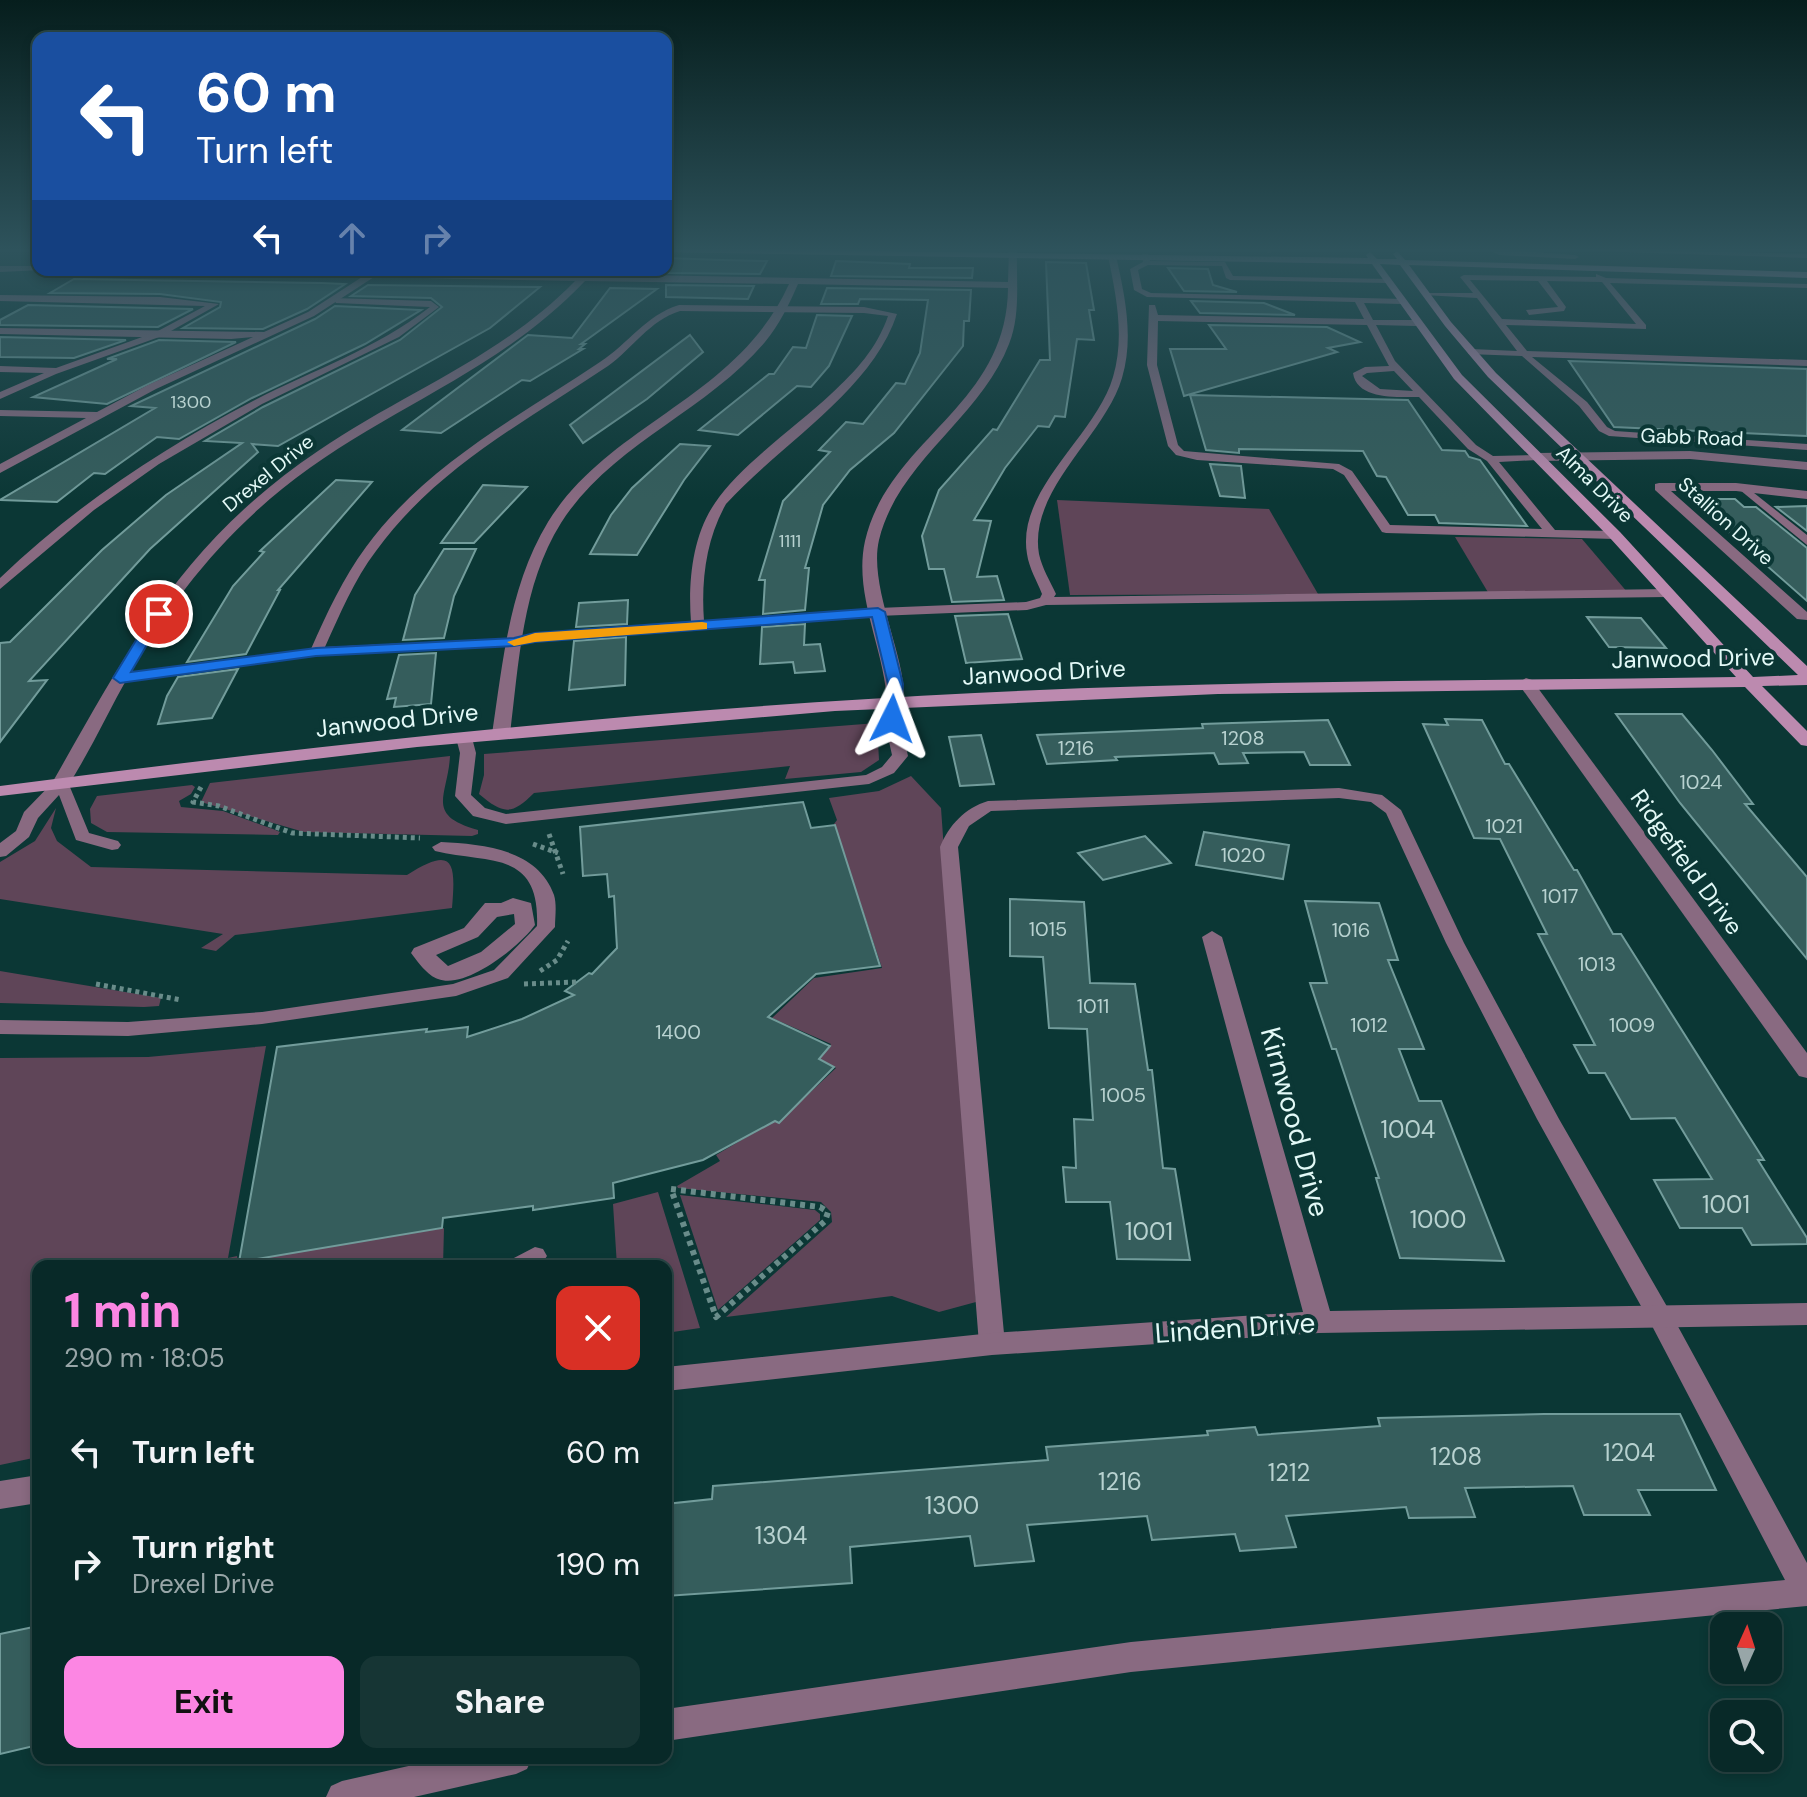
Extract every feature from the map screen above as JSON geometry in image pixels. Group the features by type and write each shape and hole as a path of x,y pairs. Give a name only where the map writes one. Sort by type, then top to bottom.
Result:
{"main road":[{"name":"Alma Drive","path":"1436,332 1458,377 1615,535 1807,741"},
{"name":"Alma Drive","path":"1443,332 1471,352 1575,456 1807,677"},
{"name":"Janwood Drive","path":"0,791 257,758 501,734 895,703 1143,691 1749,682 1807,677"}],"street":[{"path":"46,332 231,336 276,332"},
{"path":"0,469 98,415 276,332"},
{"name":"Drexel Drive","path":"61,783 144,634 187,574 256,506 287,478 343,439 526,332"},
{"path":"501,734 520,606 537,554 563,511 591,479 628,446 721,378 768,332"},
{"path":"895,703 896,684 871,583 871,544 879,514 898,481 972,403 993,371 1008,332"},
{"path":"0,413 98,415"},
{"name":"Gabb Road","path":"1537,457 1690,455 1807,466"},
{"name":"Stallion Drive","path":"1744,488 1659,487 1804,616"},
{"path":"1744,488 1807,495"},
{"name":"Ridgefield Drive","path":"1526,683 1807,1070"},
{"path":"513,904 520,909 524,907 527,914 525,925 495,953 464,971 443,974 421,953 468,937 481,925 492,907 502,912 513,904"},
{"name":"Kirnwood Drive","path":"1212,937 1319,1322"},
{"name":"Linden Drive","path":"672,1378 992,1344 1319,1322 1807,1314"},
{"path":"0,1495 32,1490"}],"lane":[{"path":"0,396 163,332"},
{"path":"0,585 31,553 123,483 183,443 399,332"},
{"path":"316,652 347,586 370,550 419,493 466,453 610,360 643,332"},
{"path":"698,627 696,582 719,504 786,438 830,402 887,332"},
{"path":"1045,601 1049,594 1032,552 1036,520 1050,488 1111,395 1120,371 1123,332"},
{"path":"1153,332 1152,365 1173,446 1180,453 1209,458 1335,466 1348,473 1386,529 1615,535"},
{"path":"1376,332 1396,368 1472,447 1491,459 1552,534"},
{"path":"1508,332 1523,352 1583,404 1603,429 1613,434 1807,447"},
{"path":"1647,332 1651,337"},
{"path":"1660,347 1668,357"},
{"path":"1471,352 1807,363"},
{"path":"1396,368 1365,370 1356,375 1363,386 1376,391 1423,394"},
{"path":"0,369 57,371"},
{"path":"1491,459 1537,457"},
{"path":"1744,488 1807,541"},
{"path":"120,678 316,652 514,642 535,637 878,612 1027,606 1045,601 1668,593"},
{"path":"464,738 468,753 463,796 479,812 506,819 869,779 888,770 900,756 892,719 895,703"},
{"path":"0,852 23,833 30,816 61,783 74,807 73,819 82,836 112,845"},
{"path":"672,1724 1131,1657 1807,1592 1455,943 1393,810 1376,798 1339,793 988,806 968,817 954,830 949,847 992,1344"},
{"path":"0,1027 128,1029 262,1018 456,990 501,974 546,927 546,898 536,877 512,860 479,849 433,843"},
{"path":"342,1797 489,1764"}],"path":[{"path":"201,782 193,802 219,806 292,833 433,843"},
{"path":"548,831 558,853 565,883"},
{"path":"530,843 558,853"},
{"path":"573,932 557,960 519,984 577,982"},
{"path":"96,984 194,1000"},
{"path":"671,1189 820,1207 828,1212 825,1221 716,1317 671,1189"}],"shaded area":[{"path":"1057,500 1269,509 1318,594 1070,595"},
{"path":"1455,537 1582,539 1628,593 1489,594"},
{"path":"877,723 879,760 861,772 785,779 790,766 534,793 519,806 507,810 494,806 479,794 484,775 484,754"},
{"path":"450,756 443,802 445,811 461,824 478,830 478,834 472,836 304,832 201,802 210,783"},
{"path":"911,776 941,808 976,1302 939,1312 892,1296 726,1317 832,1222 831,1212 821,1202 677,1186 720,1161 716,1155 774,1121 779,1122 836,1068 819,1059 831,1044 772,1018 814,978 882,968 834,824 837,820 829,798 879,791"},
{"path":"195,787 191,794 179,801 181,807 223,811 280,832 278,835 107,832 91,823 90,809 97,796"},
{"path":"56,808 51,828 57,841 91,867 407,875 434,861 443,860 452,869 452,908 235,935 216,951 201,948 223,934 0,899 0,862 35,841"},
{"path":"0,971 161,998 159,1006 144,1007 0,1003"},
{"path":"266,1046 228,1258 237,1256 238,1260 32,1260 32,1458 0,1465 0,1058 148,1057"},
{"path":"658,1192 700,1328 672,1332 672,1260 617,1260 613,1204"},
{"path":"680,1195 815,1210 820,1214 820,1220 718,1310"},
{"path":"444,1228 443,1260 250,1260"}],"building":[{"path":"288,332 385,332 252,398 179,439 157,437 105,474 94,473 57,502 0,500 155,408 131,406"},
{"path":"410,332 483,332 278,446 252,444 258,452 150,549 29,681 47,680 0,742 0,643 10,642 102,550 166,495 242,443 205,441 263,407 400,340"},
{"path":"577,332 598,332 581,344 585,344 579,349 583,349 530,381 522,380 441,433 402,430 528,335 572,338"},
{"path":"811,332 845,332 829,366 811,387 797,386 738,435 699,430 769,374 774,374 793,347 806,348"},
{"path":"923,332 964,332 963,346 894,433 850,470 823,505 805,568 809,568 805,610 763,614 765,580 759,580 783,501 830,452 819,450 846,422 863,424 896,383 905,384 920,353"},
{"path":"1049,332 1093,332 1094,340 1077,339 1065,417 1055,416 1049,427 1038,426 1005,468 974,520 991,521 977,577 997,576 1004,600 952,602 944,569 929,569 922,536 939,490 993,429 997,430 1040,360 1050,360"},
{"path":"1214,332 1338,332 1360,342 1328,348 1337,352 1184,396 1170,349 1226,349"},
{"path":"690,335 703,352 647,399 583,443 570,425"},
{"path":"0,337 126,340 74,358 0,357"},
{"path":"159,340 236,342 107,404 33,397 117,359 107,359"},
{"path":"1569,361 1807,369 1807,436 1614,427"},
{"path":"1190,395 1408,400 1442,450 1465,451 1469,457 1480,460 1527,526 1439,523 1435,515 1408,515 1386,477 1377,476 1363,451 1239,449 1239,453 1206,450"},
{"path":"680,444 710,446 684,480 637,555 590,554 611,515 632,488"},
{"path":"1210,464 1241,466 1245,498 1220,496"},
{"path":"336,480 372,482 278,590 246,654 187,662 233,586 264,552 260,551"},
{"path":"483,485 527,487 474,543 441,543"},
{"path":"1691,499 1735,499 1744,507 1756,507 1807,548 1807,601"},
{"path":"1807,506 1807,531 1776,507"},
{"path":"444,549 476,549 454,596 444,638 403,640 415,595"},
{"path":"628,600 627,624 576,627 579,603"},
{"path":"1008,614 1022,659 966,663 955,616"},
{"path":"1587,617 1641,618 1666,648 1609,647"},
{"path":"805,624 804,645 820,644 825,671 795,673 793,662 760,664 762,627"},
{"path":"626,637 625,685 569,690 574,641"},
{"path":"436,653 431,704 394,707 396,698 387,699 399,655"},
{"path":"238,669 212,718 158,724 167,696 178,677"},
{"path":"1616,714 1682,714 1712,750 1753,804 1745,804 1807,877 1807,959 1680,803"},
{"path":"1445,719 1482,720 1505,764 1509,764 1574,870 1577,870 1613,934 1621,934 1764,1160 1758,1160 1807,1238 1807,1244 1752,1245 1742,1228 1680,1228 1654,1180 1712,1179 1675,1118 1631,1119 1605,1073 1589,1073 1574,1045 1595,1045 1538,934 1547,934 1500,839 1474,838 1423,724 1448,725"},
{"path":"1328,720 1350,765 1310,765 1304,752 1243,753 1248,763 1219,764 1214,753 1115,757 1117,760 1047,764 1037,735 1203,728 1202,724"},
{"path":"981,735 994,784 960,786 949,737"},
{"path":"803,802 811,828 835,825 880,966 816,974 768,1017 830,1046 819,1059 834,1067 779,1123 775,1121 703,1160 613,1183 614,1198 533,1210 533,1206 443,1218 442,1228 239,1260 277,1047 427,1029 426,1032 468,1027 467,1037 522,1019 574,995 565,991 589,973 592,974 617,948 614,896 609,897 607,874 583,876 580,827"},
{"path":"1204,832 1289,845 1283,879 1196,865"},
{"path":"1145,836 1171,863 1103,880 1078,853"},
{"path":"1010,899 1084,902 1090,983 1135,984 1148,1070 1152,1070 1163,1168 1175,1169 1190,1260 1117,1259 1110,1202 1066,1202 1063,1167 1076,1168 1074,1119 1093,1120 1087,1029 1049,1028 1043,957 1010,956"},
{"path":"1305,901 1379,903 1398,960 1388,960 1424,1049 1399,1049 1419,1101 1441,1101 1504,1261 1400,1258 1376,1178 1379,1178 1336,1049 1332,1049 1310,983 1327,983"},
{"path":"1680,1414 1716,1490 1638,1490 1650,1515 1584,1515 1573,1486 1465,1488 1475,1517 1409,1518 1406,1507 1286,1516 1296,1547 1240,1551 1235,1534 1152,1540 1147,1516 1027,1525 1034,1561 975,1566 970,1536 850,1547 852,1583 672,1596 672,1503 712,1499 713,1486 1048,1460 1046,1447 1208,1435 1207,1431 1255,1427 1258,1435 1380,1426 1378,1418"},
{"path":"32,1627 32,1746 0,1754 0,1634"}],"slow traffic":[{"path":"514,642 535,637 702,626"}],"route":[{"path":"159,614 144,634 120,678 316,652 514,642 535,637 878,612 896,684 892,719"}]}
